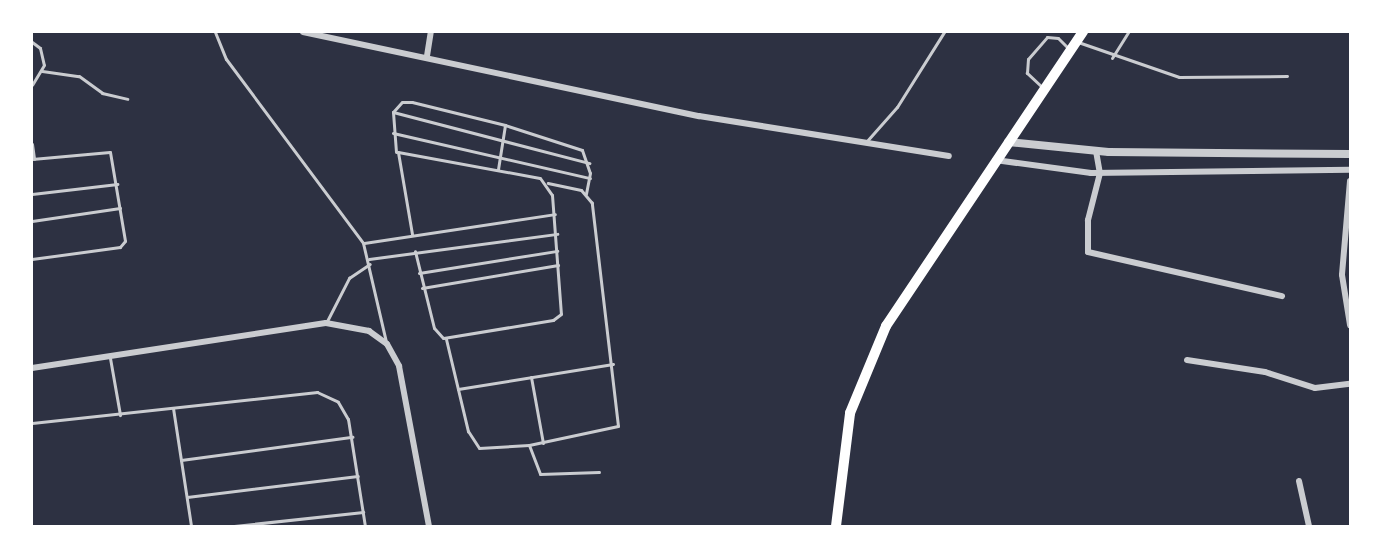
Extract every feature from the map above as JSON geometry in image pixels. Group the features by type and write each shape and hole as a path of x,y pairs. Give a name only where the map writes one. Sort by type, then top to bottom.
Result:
{"highway":[{"path":"836,526 850,413 868,364 901,303 1076,41"}],"street":[{"path":"303,32 427,56 699,116 949,156"},
{"path":"427,56 431,32"},
{"path":"1008,142 1096,152 1350,154"},
{"path":"1096,152 1100,173 1088,220 1088,252 1282,296"},
{"path":"995,160 1053,172 1350,170"},
{"path":"1350,181 1343,234 1350,325"},
{"path":"32,368 326,323 369,331 387,344 405,394 429,526"},
{"path":"1186,360 1265,372 1315,387 1350,384"},
{"path":"1299,481 1309,526"}],"lane":[{"path":"215,32 226,59 363,243 369,259 387,344"},
{"path":"865,143 897,106 944,32"},
{"path":"1112,58 1128,32"},
{"path":"1043,88 1027,73 1028,59 1047,38 1076,41 1112,58 1179,77 1287,76"},
{"path":"32,42 42,54 42,71 32,85"},
{"path":"42,71 79,76 102,93 127,99"},
{"path":"393,112 408,101 505,125 576,147 589,163 590,178 586,194 593,207 613,364 617,427 529,446 479,448 470,437 446,339 434,328 422,288 415,251"},
{"path":"393,112 393,133 411,234"},
{"path":"393,112 589,163"},
{"path":"498,169 505,125"},
{"path":"393,133 590,178"},
{"path":"32,144 33,159 108,152 116,164 122,246 32,259"},
{"path":"396,153 411,151 498,169 586,194"},
{"path":"446,339 556,319 563,302 555,214 548,183"},
{"path":"32,194 117,184"},
{"path":"32,220 120,208"},
{"path":"363,243 555,214"},
{"path":"369,259 415,251 557,234"},
{"path":"419,273 557,251"},
{"path":"326,323 350,278 370,264"},
{"path":"422,288 558,265"},
{"path":"110,356 120,415"},
{"path":"458,389 613,364"},
{"path":"531,377 543,443"},
{"path":"32,423 317,392 344,410 352,437 365,526"},
{"path":"173,408 191,526"},
{"path":"181,460 352,437"},
{"path":"529,446 540,474 599,471"},
{"path":"187,497 358,476"},
{"path":"234,526 363,512"}]}
